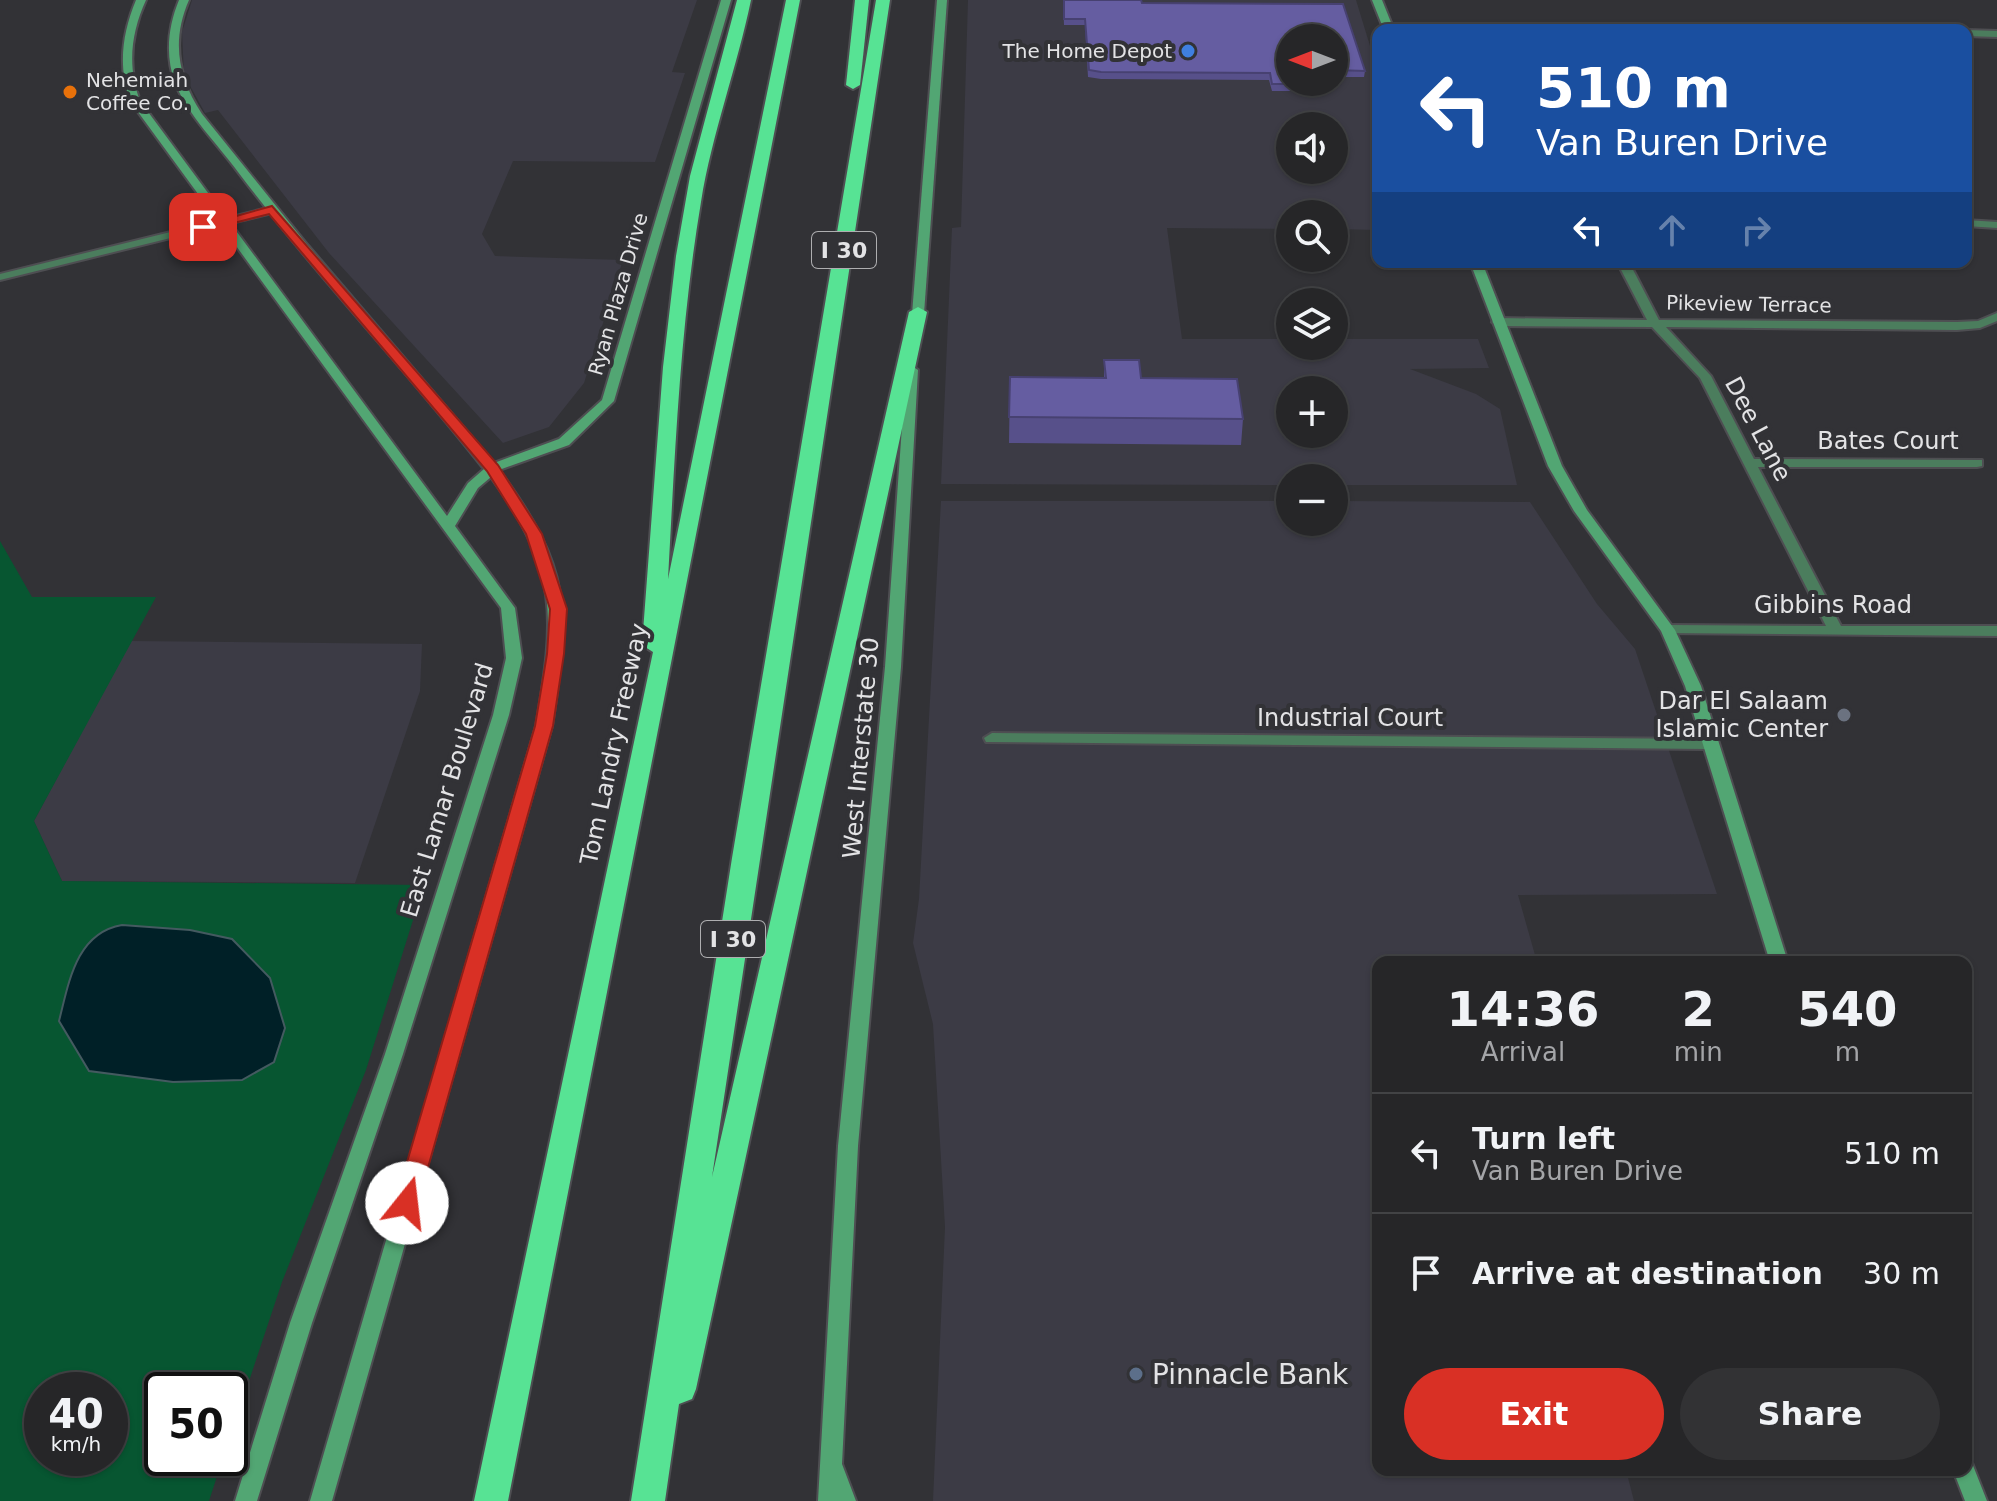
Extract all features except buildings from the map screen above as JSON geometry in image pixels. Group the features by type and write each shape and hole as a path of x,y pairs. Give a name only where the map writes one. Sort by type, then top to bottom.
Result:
{"highway":[{"path":"646,736 680,290 704,144 744,0"},
{"name":"Tom Landry Freeway","path":"491,1501 793,0"},
{"name":"I 30","path":"862,0 853,86 864,122"},
{"name":"I 30","path":"648,1501 748,842 883,0"},
{"path":"656,1501 918,312"}],"main road":[{"name":"East Lamar Boulevard","path":"141,0 130,24 127,46 129,89 221,223 449,524 508,608 514,658 501,715 394,1054 301,1323 246,1501"},
{"path":"184,0 172,44 180,85 195,111 272,210 493,468 534,534 550,572 559,609 556,654 544,726 321,1501"},
{"name":"Ryan Plaza Drive","path":"449,524 473,486 493,468 564,442 608,401 726,0"},
{"name":"West Interstate 30","path":"829,1501 848,1146 893,667 943,0"},
{"path":"1377,0 1387,24"},
{"path":"1478,268 1555,466 1581,511 1668,630 1693,686 1708,744 1777,956"},
{"path":"832,1459 845,1501"},
{"path":"1966,1476 1976,1501"}],"street":[{"path":"1972,33 1997,34"},
{"path":"0,277 272,210"},
{"path":"1972,223 1997,225"},
{"name":"Dee Lane","path":"1626,268 1655,323 1705,376 1835,629"},
{"name":"Pikeview Terrace","path":"1498,322 1957,326 1980,324 1997,317"},
{"name":"Bates Court","path":"1751,463 1977,463"},
{"name":"Gibbins Road","path":"1668,630 1997,631"},
{"name":"Industrial Court","path":"992,738 1708,744"}],"shaded area":[{"path":"192,0 697,0 672,72 685,73 655,162 513,161 482,234 495,256 623,260 584,383 549,427 503,443 329,253 218,110 205,113 184,75 182,32"},
{"path":"968,0 1356,0 1372,52 1372,230 1348,229 1348,200 1276,200 1276,229 1167,228 1182,339 1276,339 1276,360 1348,360 1348,339 1478,339 1489,368 1410,369 1476,394 1500,409 1517,485 1348,485 1348,464 1276,464 1276,485 941,484 952,228 961,227"},
{"path":"941,501 1276,501 1276,536 1348,536 1348,501 1530,502 1597,604 1635,649 1717,894 1518,895 1535,956 1372,956 1372,1476 1628,1476 1634,1501 933,1501 945,1227 933,1024 913,943 919,899"},
{"path":"130,641 422,644 420,691 355,883 62,881 34,821"}],"green space":[{"path":"0,541 32,597 156,597 34,821 62,881 424,885 366,1070 282,1282 248,1384 248,1372 144,1372 144,1476 217,1476 209,1501 0,1501"}],"water":[{"path":"122,925 190,930 232,939 270,978 285,1028 274,1062 242,1080 173,1082 89,1071 59,1021 71,976 84,949 106,930"}],"place":[{"name":"The Home Depot","path":"1188,51"},
{"name":"Nehemiah Coffee Co.","path":"70,92"},
{"name":"Dar El Salaam Islamic Center","path":"1844,715"},
{"name":"Pinnacle Bank","path":"1136,1374"}],"route":[{"path":"203,227 272,210 493,468 534,534 550,572 559,609 556,654 544,726 407,1203"}]}
